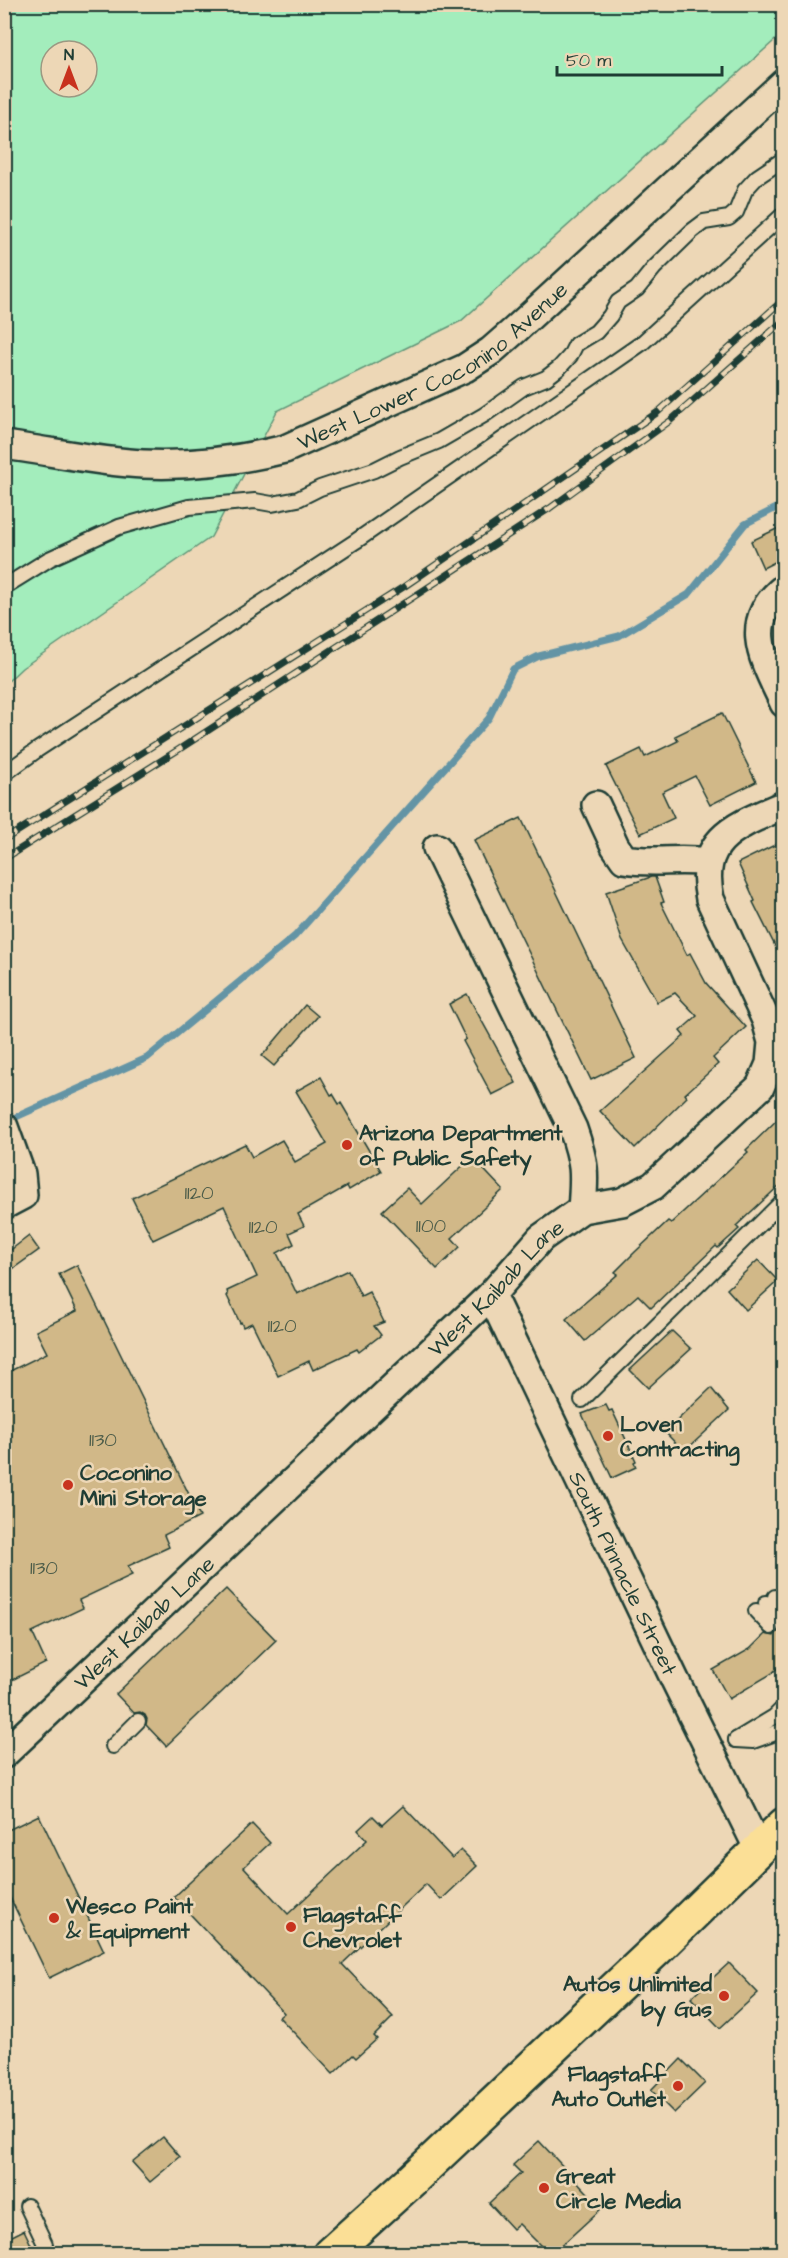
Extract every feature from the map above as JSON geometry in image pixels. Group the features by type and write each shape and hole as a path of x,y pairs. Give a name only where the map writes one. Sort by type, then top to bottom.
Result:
{"main road":[{"path":"330,2253 413,2179 783,1825"}],"street":[{"name":"West Lower Coconino Avenue","path":"4,446 142,464 182,464 258,455 285,449 465,368 491,351 515,330 783,83"},
{"path":"783,588 764,610 759,624 759,639 761,654 783,703"},
{"path":"596,805 615,846 624,859 640,862 688,859 708,862 719,840 737,825 783,805"},
{"path":"437,848 573,1129 582,1154 585,1174 582,1209"},
{"name":"West Kaibab Lane","path":"4,1754 491,1294 541,1238 582,1209 622,1202 653,1186 760,1087 770,1064 772,1042 766,1020 710,899 706,881 708,862"},
{"path":"4,1127 21,1174 23,1196 4,1205"},
{"name":"South Pinnacle Street","path":"491,1294 675,1680 759,1850"}],"lane":[{"path":"4,586 49,559 119,527 189,507 255,501 272,504 298,499 320,488 374,470 439,441 524,387 546,378 559,368 570,356 576,344 596,332 610,316 618,302 637,289 654,268 692,231 704,222 729,218 736,212 745,190 757,177 783,159"},
{"path":"4,774 356,541 642,343 783,214"},
{"path":"582,1401 783,1200"},
{"path":"783,1707 774,1717 736,1740 753,1742 783,1730"},
{"path":"113,1746 138,1721"},
{"path":"27,2206 45,2244"}],"green space":[{"path":"5,5 783,5 783,33 461,321 277,411 211,537 22,668 5,684"}],"building":[{"path":"783,526 783,558 763,568 751,541"},
{"path":"722,713 756,782 710,805 695,776 662,792 674,818 640,834 606,766 641,749 645,757 678,741 675,736"},
{"path":"521,818 636,1058 591,1080 474,840"},
{"path":"783,841 783,962 753,902 755,901 738,863"},
{"path":"655,877 664,902 661,903 687,955 690,953 706,983 746,1027 713,1058 718,1064 685,1094 687,1097 635,1148 600,1111 684,1036 680,1031 697,1016 675,993 657,1002 622,940 606,892"},
{"path":"467,994 516,1083 492,1095 463,1041 466,1039 449,1004"},
{"path":"305,1005 318,1016 274,1066 262,1056"},
{"path":"321,1077 331,1095 333,1094 339,1104 341,1103 381,1171 349,1190 347,1186 298,1214 304,1226 289,1233 294,1244 277,1253 297,1294 348,1270 361,1296 369,1292 384,1322 374,1326 381,1335 359,1352 357,1349 313,1370 309,1361 278,1376 252,1323 243,1327 227,1296 227,1291 257,1277 224,1206 153,1240 132,1198 245,1144 252,1157 282,1140 295,1162 327,1144 296,1091"},
{"path":"783,1114 783,1182 736,1226 739,1229 718,1248 716,1246 651,1308 638,1295 585,1341 566,1319 618,1274 615,1272 668,1221 671,1223 748,1152 746,1150"},
{"name":"Arizona Department of Public Safety","path":"472,1157 503,1190 452,1238 460,1247 437,1269 382,1211 407,1188 422,1204"},
{"path":"29,1236 39,1250 4,1275 4,1255"},
{"path":"758,1260 778,1281 746,1310 727,1289"},
{"path":"77,1265 200,1517 164,1535 169,1547 128,1566 132,1575 79,1600 83,1608 32,1632 46,1663 4,1684 4,1374 47,1353 36,1331 77,1311 59,1274"},
{"path":"672,1331 691,1349 648,1388 630,1370"},
{"path":"711,1388 729,1410 684,1452 665,1432"},
{"name":"Loven Contracting","path":"606,1405 609,1411 612,1410 636,1461 634,1462 636,1467 612,1478 582,1414"},
{"path":"226,1589 276,1640 166,1746 146,1725 145,1715 140,1712 134,1713 116,1694"},
{"path":"783,1627 783,1663 771,1674 729,1699 713,1670 750,1649 765,1634 774,1636"},
{"name":"Flagstaff Chevrolet","path":"403,1806 452,1858 461,1850 477,1866 441,1900 426,1884 342,1964 393,2017 374,2036 377,2039 356,2058 353,2055 333,2074 279,2017 284,2013 174,1897 252,1824 270,1843 244,1867 288,1914 367,1840 358,1830 373,1816 382,1825"},
{"name":"Wesco Paint & Equipment","path":"39,1815 104,1951 49,1978 4,1885 4,1832"},
{"name":"Autos Unlimited by Gus","path":"729,1963 758,1993 720,2028 691,1998"},
{"name":"Flagstaff Auto Outlet","path":"681,2059 705,2083 674,2113 651,2090"},
{"path":"163,2137 180,2157 150,2182 132,2162"},
{"name":"Great Circle Media","path":"539,2141 602,2208 553,2253 548,2253 519,2224 513,2229 489,2203 521,2173 513,2165"},
{"path":"24,2230 35,2253 4,2253 4,2240"}],"waterway":[{"path":"7,1121 147,1058 295,936 489,718 513,669 539,656 619,636 689,594 745,524 784,504"}],"railway":[{"path":"4,840 405,586 658,412 784,299"},
{"path":"4,859 178,750 550,508 670,421 784,320"}],"place":[{"name":"Arizona Department of Public Safety","path":"347,1145"},
{"name":"Loven Contracting","path":"608,1436"},
{"name":"Coconino Mini Storage","path":"68,1485"},
{"name":"Wesco Paint & Equipment","path":"54,1918"},
{"name":"Flagstaff Chevrolet","path":"291,1927"},
{"name":"Autos Unlimited by Gus","path":"724,1996"},
{"name":"Flagstaff Auto Outlet","path":"678,2086"},
{"name":"Great Circle Media","path":"544,2188"}]}
